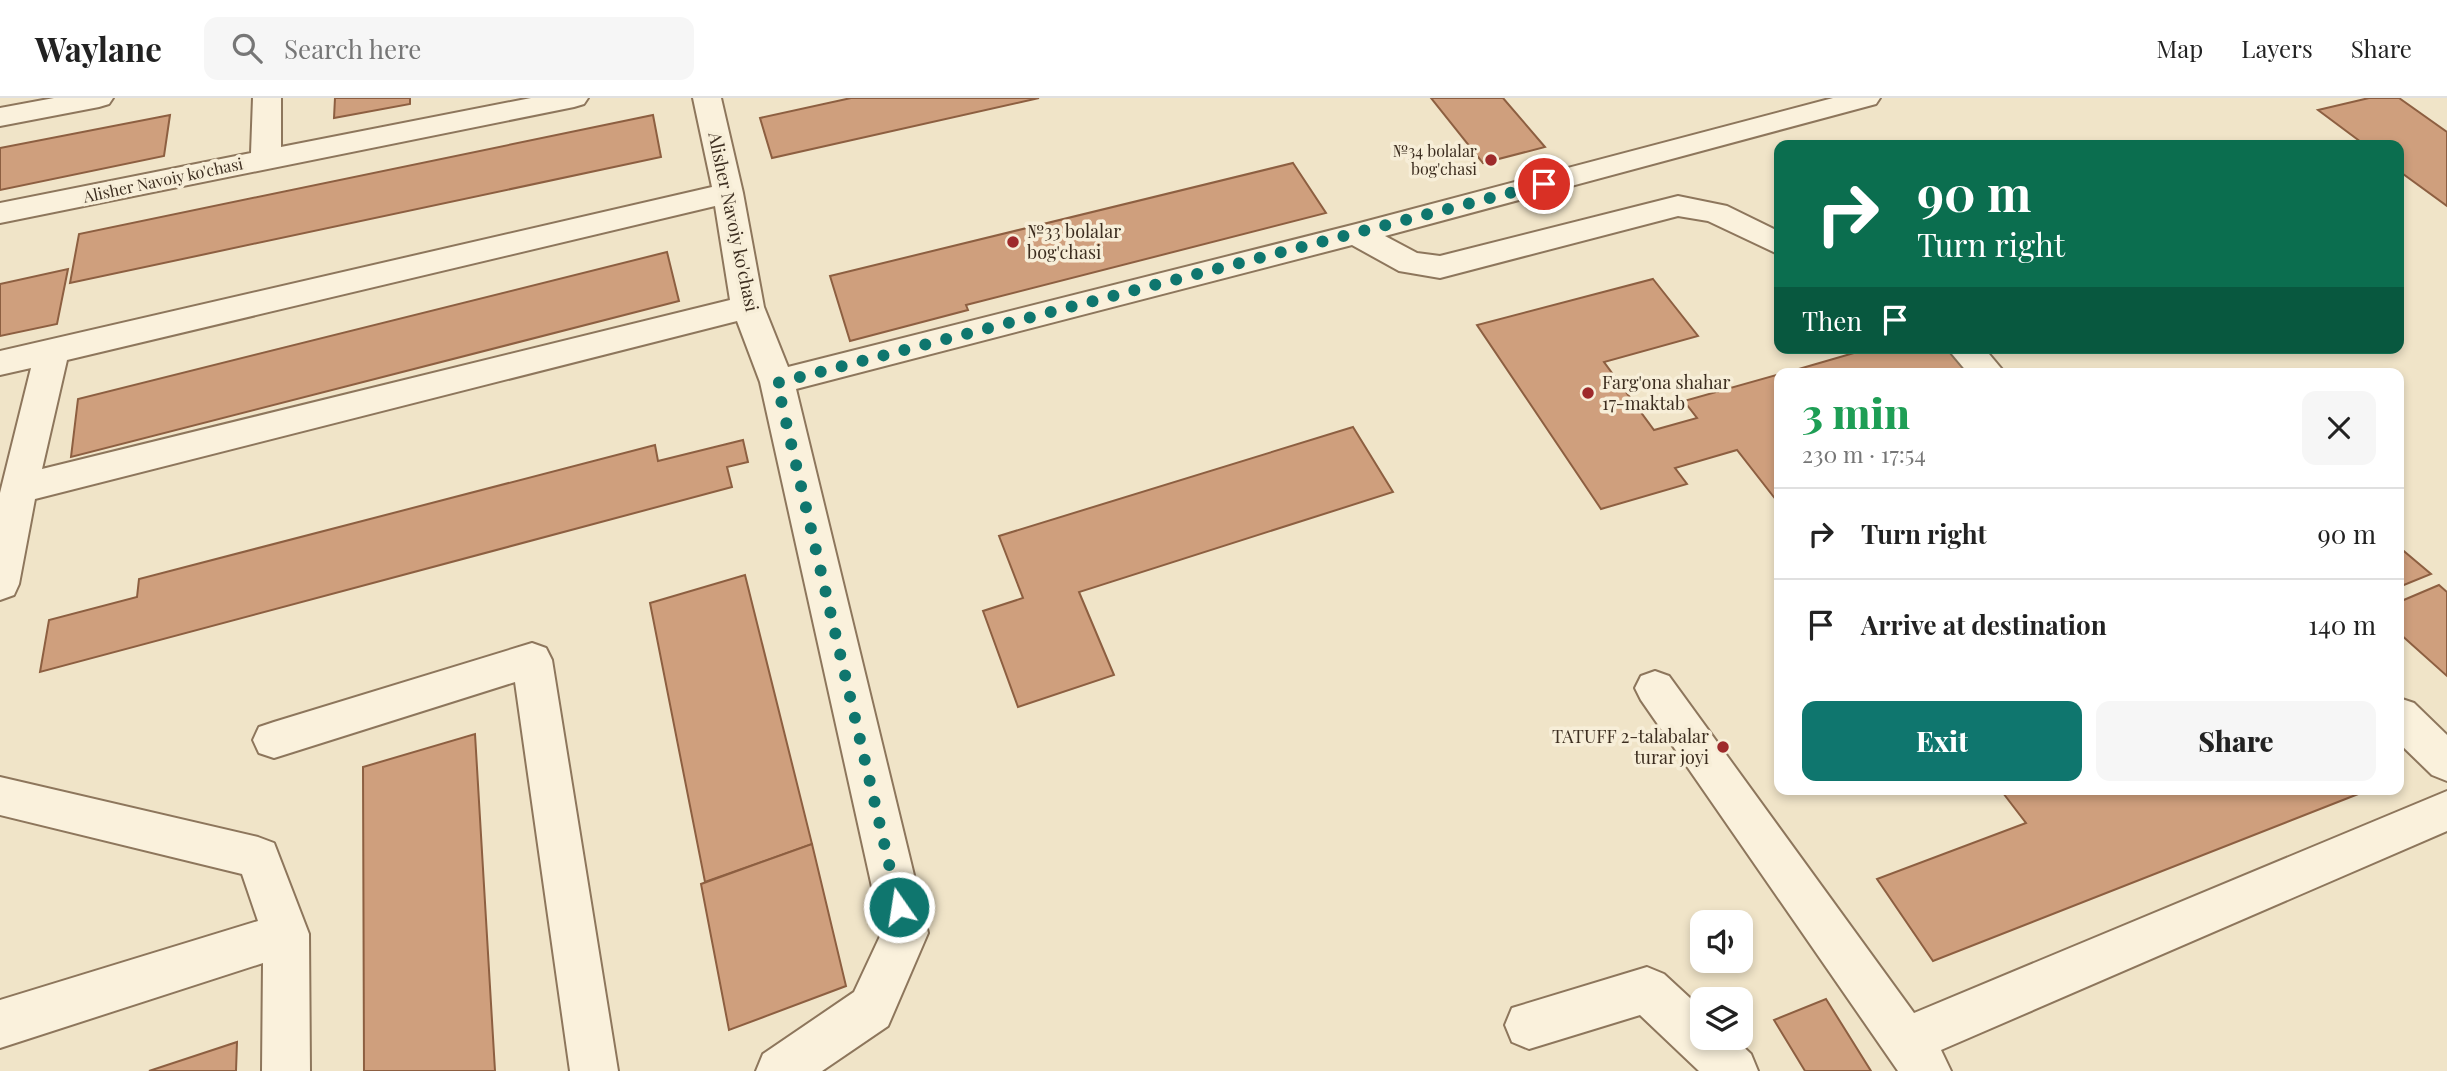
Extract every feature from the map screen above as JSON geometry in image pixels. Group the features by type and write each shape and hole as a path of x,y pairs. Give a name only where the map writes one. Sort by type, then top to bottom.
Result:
{"street":[{"path":"0,117 99,98"},
{"path":"266,159 267,98"},
{"name":"Alisher Navoiy ko'chasi","path":"0,213 266,159 502,105 574,98"},
{"name":"Alisher Navoiy ko'chasi","path":"707,98 728,193 748,307 777,383 905,933 871,1009 780,1071"},
{"path":"777,383 1866,98"},
{"path":"0,363 728,193"},
{"path":"1356,233 1410,263 1440,267 1678,206 1716,214 1774,242"},
{"path":"19,489 748,307"},
{"path":"0,584 19,489 52,352"},
{"path":"1970,354 1983,368"},
{"path":"274,740 532,660 594,1071"},
{"path":"1655,688 1917,1055 2447,811"},
{"path":"2404,721 2447,762"},
{"path":"0,796 258,857 286,934 286,1071"},
{"path":"0,1024 286,934"},
{"path":"1529,1025 1647,990 1734,1071"}],"building":[{"path":"335,98 410,98 410,104 334,118"},
{"path":"851,98 1039,98 772,158 760,118"},
{"path":"1431,98 1503,98 1545,147 1483,163"},
{"path":"2369,98 2399,98 2447,132 2447,206 2404,175 2404,140 2358,140 2318,110"},
{"path":"170,115 164,156 0,190 0,148"},
{"path":"653,115 661,157 70,283 79,234"},
{"path":"1293,163 1326,213 966,305 968,310 850,341 830,276"},
{"path":"667,252 679,301 71,457 78,399"},
{"path":"68,269 57,324 0,336 0,284"},
{"path":"1653,279 1698,336 1604,362 1654,430 1697,418 1684,401 1774,376 1774,497 1737,450 1675,468 1687,484 1601,509 1477,325"},
{"path":"1850,354 1959,354 1972,368 1802,368"},
{"path":"1353,427 1393,492 1079,592 1114,675 1018,707 983,611 1023,598 999,536"},
{"path":"743,440 748,462 727,467 732,487 40,672 49,620 137,597 139,579 655,445 658,461"},
{"path":"2404,551 2431,574 2404,585"},
{"path":"745,575 812,844 705,882 650,603"},
{"path":"2439,585 2447,592 2447,676 2404,637 2404,600"},
{"path":"475,734 495,1071 364,1071 363,767"},
{"path":"2005,795 2356,795 1933,961 1877,879 2026,823"},
{"path":"812,844 846,986 729,1030 701,884"},
{"path":"1826,999 1871,1071 1805,1071 1774,1020"},
{"path":"237,1042 236,1071 149,1071"}],"place":[{"name":"№34 bolalar bog'chasi","path":"1491,160"},
{"name":"№33 bolalar bog'chasi","path":"1013,242"},
{"name":"Farg'ona shahar 17-maktab","path":"1588,393"},
{"name":"TATUFF 2-talabalar turar joyi","path":"1723,747"}],"route":[{"path":"899,907 777,383 1544,184"}]}
